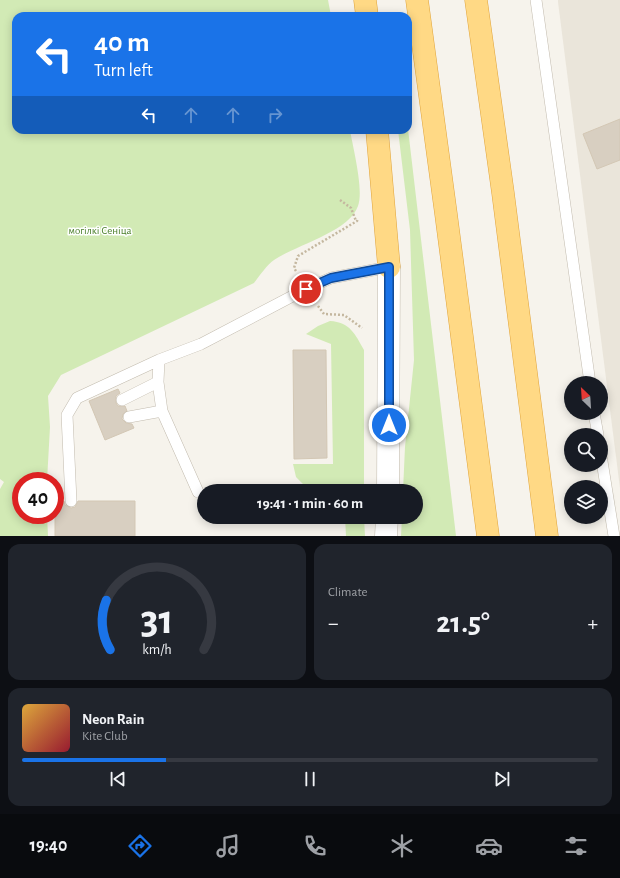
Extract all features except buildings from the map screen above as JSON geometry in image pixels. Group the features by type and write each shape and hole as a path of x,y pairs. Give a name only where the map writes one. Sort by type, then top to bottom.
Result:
{"highway":[{"path":"365,0 366,12"},
{"path":"417,0 488,536"},
{"path":"476,0 503,193 547,536"},
{"path":"377,134 389,267"}],"street":[{"path":"388,484 389,267"},
{"path":"386,536 387,524"}],"lane":[{"path":"536,0 589,376"},
{"path":"71,501 67,415 77,398 159,360 201,344 306,289 331,278 389,267"},
{"path":"159,360 158,382 162,411 197,490"},
{"path":"122,400 158,382"},
{"path":"129,417 162,411"},
{"path":"604,472 614,536"}],"path":[{"path":"340,200 351,208 357,221 298,256 294,268 306,289 324,314 344,315 362,328 365,335"}],"shaded area":[{"path":"558,0 620,0 620,488 608,394 608,376 606,376"}],"green space":[{"name":"могілкі Сеніца","path":"0,0 328,0 330,12 12,12 12,134 351,134 359,180 360,199 353,215 344,223 333,231 274,260 266,267 254,283 61,375 48,396 50,427 48,472 12,472 12,524 47,524 48,536 0,536 0,489 4,482 0,479"},
{"path":"398,134 409,134 456,536 401,536 402,524 423,524 423,484 403,484 405,447 414,360 410,230"},
{"path":"330,321 347,326 355,334 364,350 364,484 303,484 296,477 293,464 333,464 331,344 306,334 318,326"},
{"path":"345,524 364,524 365,536 346,536"}],"route":[{"path":"306,289 331,278 389,267 389,425"}]}
